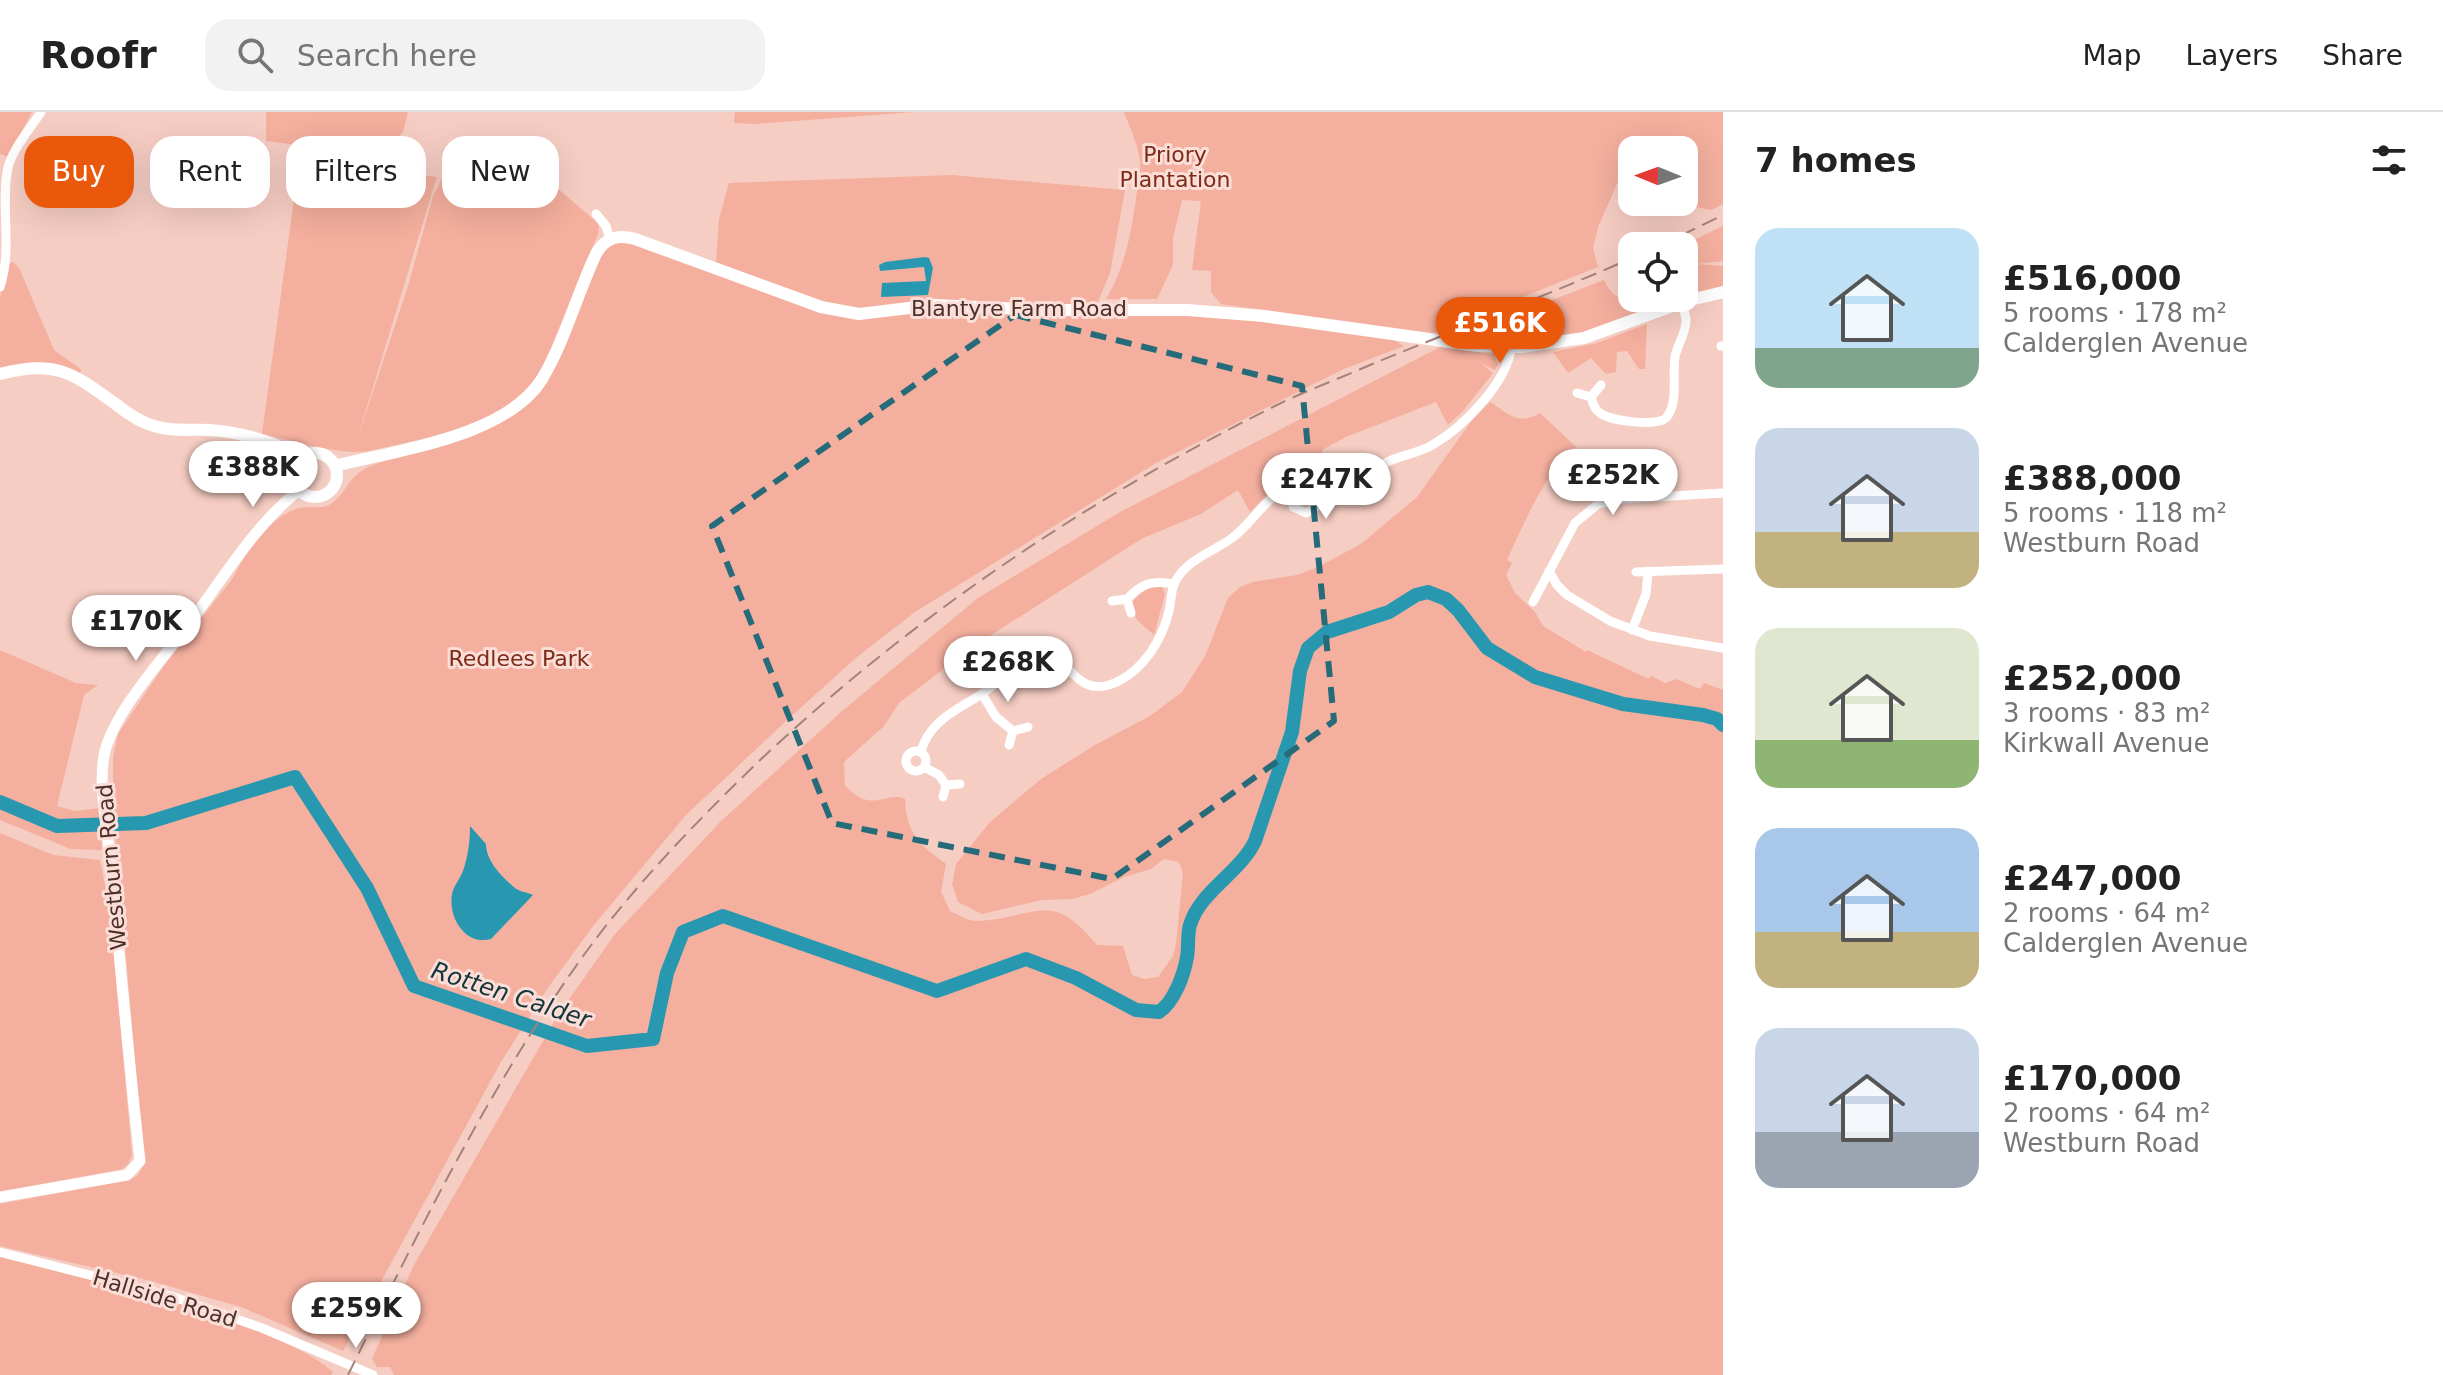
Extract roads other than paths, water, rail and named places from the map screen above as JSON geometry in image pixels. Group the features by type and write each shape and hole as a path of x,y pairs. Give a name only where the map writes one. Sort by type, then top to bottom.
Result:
{"main road":[{"name":"Blantyre Farm Road","path":"610,239 635,239 821,307 851,314 934,305 1063,310 1187,310 1264,316 1478,346 1511,347 1574,341 1656,312"},
{"path":"335,466 458,434 493,419 524,400 545,373 596,254 610,239"},
{"name":"Blantyre Farm Road","path":"1698,299 1723,292"},
{"path":"0,374 31,367 56,368 82,380 146,423 170,429 215,431 254,438 302,457"},
{"path":"323,454 335,466 336,483 327,493 313,497 299,490 295,484 294,469 302,457 323,454"}],"street":[{"path":"0,287 6,260 6,183 9,165 41,112"},
{"path":"596,214 606,226 610,239"},
{"path":"1591,397 1596,409 1607,417 1647,424 1662,421 1668,416 1675,356 1685,327 1684,312"},
{"path":"921,752 926,739 946,715 982,694 1034,655 1044,652 1054,656 1085,685 1097,688 1121,680 1143,662 1156,646 1164,629 1174,584 1191,563 1232,538 1275,495 1302,484 1353,478 1432,446 1455,430 1493,387 1509,359 1511,347"},
{"path":"1591,397 1601,385"},
{"path":"1577,393 1591,397"},
{"path":"1306,513 1320,506 1324,499 1325,483"},
{"name":"Westburn Road","path":"0,1197 127,1175 140,1161 104,794 105,752 113,731 148,677 254,533 299,490"},
{"path":"1533,602 1575,523 1598,504 1621,499 1723,493"},
{"path":"1293,507 1306,513"},
{"path":"1303,526 1306,513"},
{"path":"1636,572 1723,569"},
{"path":"1549,571 1567,595 1610,621 1650,636 1723,648"},
{"path":"1632,630 1646,594 1648,571"},
{"path":"1112,601 1127,599 1147,583 1158,581 1174,584"},
{"path":"1127,599 1131,613"},
{"path":"982,694 996,717 1013,731"},
{"path":"1013,731 1028,727"},
{"path":"1009,745 1013,731"},
{"path":"921,752 925,758 924,767 915,772 909,769 905,763 908,754 921,752"},
{"path":"924,767 939,775 946,785 943,797"},
{"path":"946,785 960,784"},
{"name":"Hallside Road","path":"0,1252 171,1296 262,1328 373,1375"}],"water":[{"path":"929,258 933,268 928,295 881,297 882,283 926,281 924,267 880,271 879,265"},
{"path":"470,826 486,844 500,874 517,889 533,895 491,939 482,940 466,934 456,920 451,903 466,860"}],"waterway":[{"name":"Rotten Calder","path":"0,802 57,826 146,823 295,777 367,888 414,986 587,1046 653,1039 667,973 683,932 723,916 937,991 1026,959 1076,978 1136,1010 1159,1012 1174,995 1181,980 1189,929 1195,913 1240,863 1255,841 1292,732 1300,671 1308,648 1327,632 1389,612 1416,595 1428,592 1446,599 1487,648 1535,677 1623,704 1703,715 1717,719 1723,725"}],"railway":[{"path":"1688,232 1723,215"},
{"path":"348,1375 428,1215 485,1110 547,1008 581,959 621,907 688,832 817,709 941,609 1006,563 1072,519 1210,439 1303,393 1618,264"}],"park label":[{"name":"Priory Plantation","path":"1175,166"},
{"name":"Redlees Park","path":"519,658"}]}
